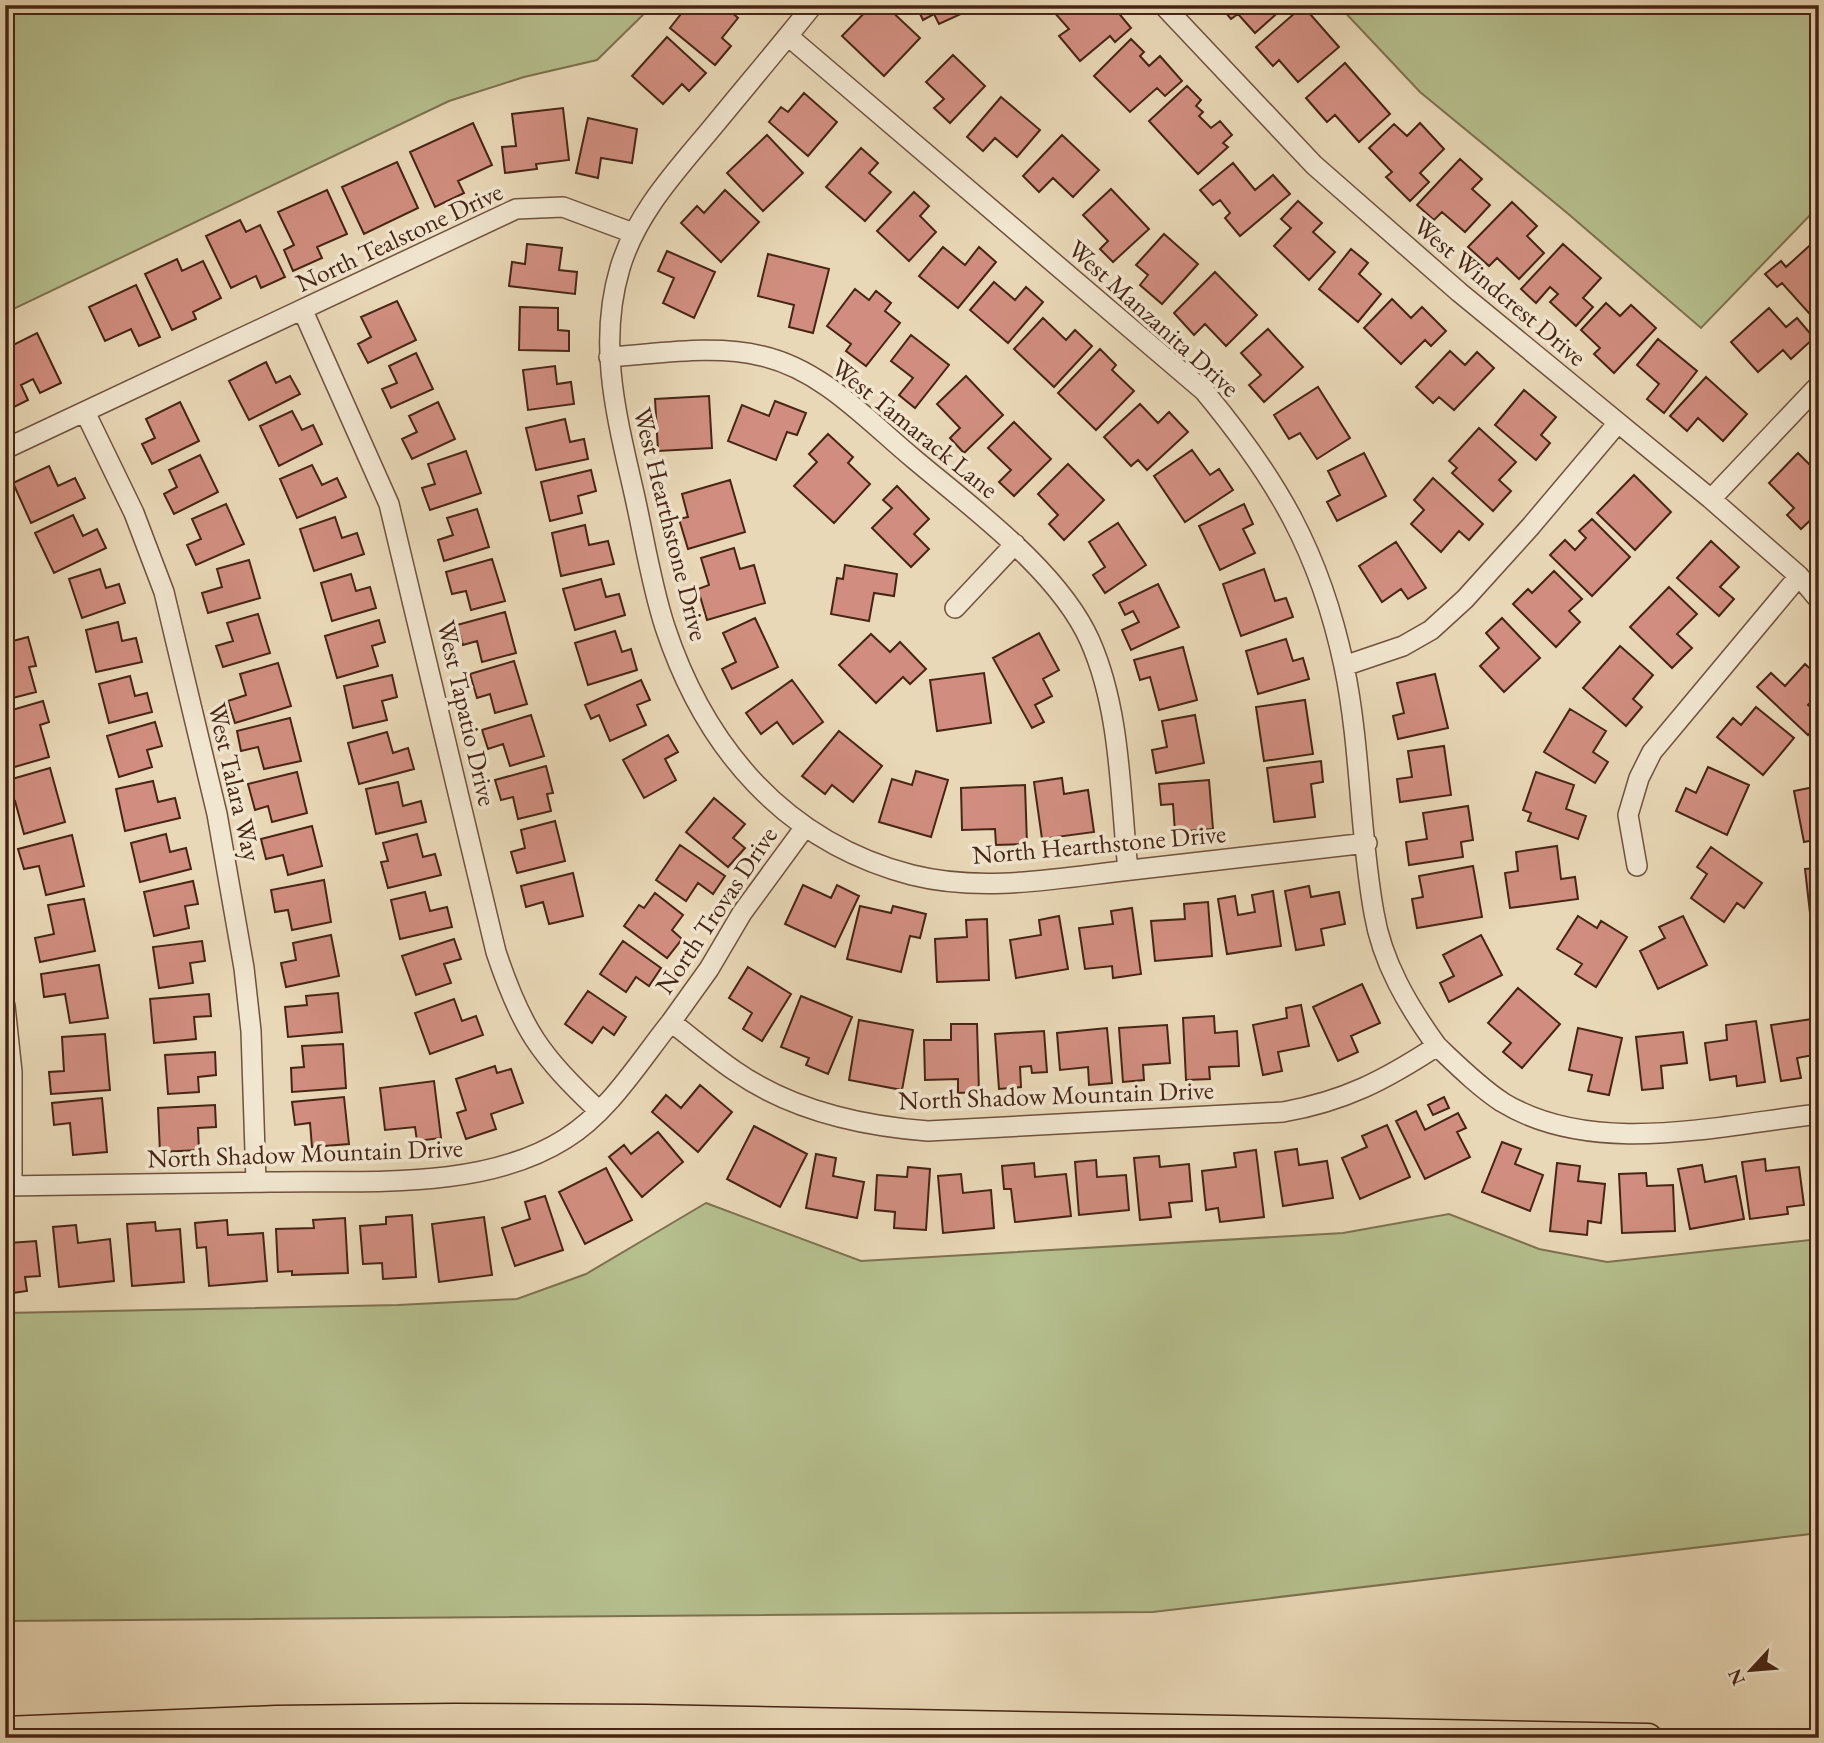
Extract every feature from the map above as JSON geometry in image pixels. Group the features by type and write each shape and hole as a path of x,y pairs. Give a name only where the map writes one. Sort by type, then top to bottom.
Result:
{"highway":[{"path":"5,1731 276,1720 482,1718 1648,1738"}],"street":[{"path":"633,233 669,180 813,5"},
{"name":"West Windcrest Drive","path":"1163,5 1314,165 1617,424 1711,499 1799,576 1819,600"},
{"name":"West Manzanita Drive","path":"788,36 1204,391 1250,446 1287,505 1313,557 1344,666 1374,914 1386,954 1403,995 1437,1046"},
{"name":"North Tealstone Drive","path":"5,449 516,209 563,207 633,233"},
{"name":"West Hearthstone Drive","path":"633,233 620,267 610,311 609,358 620,431 663,622 677,662 716,737 748,778 805,827"},
{"name":"West Tapatio Drive","path":"303,311 371,457 389,505 495,952 510,994 541,1052 599,1111"},
{"name":"West Tamarack Lane","path":"609,358 740,352 792,365 828,386 1015,544 1055,587 1089,639 1109,696 1128,870"},
{"path":"1711,499 1819,385"},
{"name":"West Talara Way","path":"85,412 134,513 164,592 217,814 244,968 251,1043 256,1182"},
{"path":"1344,666 1403,646 1430,630 1465,598 1531,526 1617,424"},
{"path":"955,608 1015,544"},
{"path":"1637,866 1628,815 1639,778 1652,752 1799,576"},
{"name":"North Hearthstone Drive","path":"805,827 873,863 946,882 1044,880 1367,843"},
{"name":"North Trovas Drive","path":"671,1022 709,969 742,913 805,827"},
{"path":"5,1006 12,1072 9,1186"},
{"name":"North Shadow Mountain Drive","path":"9,1186 256,1182 481,1173 543,1152 568,1138 599,1111 671,1022 737,1073 814,1109 877,1128 928,1131 1283,1111 1319,1105 1358,1092 1390,1077 1437,1046"},
{"path":"1437,1046 1503,1102 1571,1128 1608,1135 1654,1133 1819,1114"}],"green space":[{"path":"5,5 653,5 597,60 524,77 449,101 5,313"},
{"path":"1338,5 1819,5 1819,210 1813,212 1701,328 1420,92"},
{"path":"706,1203 861,1261 1343,1233 1449,1214 1539,1249 1607,1262 1819,1239 1819,1533 1153,1612 5,1621 5,1313 398,1305 517,1299 586,1274"}],"building":[{"path":"688,5 723,5 738,18 722,38 731,46 715,65 670,28"},
{"path":"872,5 885,5 920,38 884,76 842,36"},
{"path":"916,5 960,5 963,13 939,24 934,14 923,20"},
{"path":"1062,5 1098,5 1103,10 1112,5 1131,28 1115,42 1110,36 1080,61 1059,36 1069,29 1054,12"},
{"path":"1219,5 1281,5 1283,8 1255,33 1238,14 1231,19"},
{"path":"1303,6 1339,47 1298,82 1279,60 1273,66 1256,47"},
{"path":"667,37 706,73 689,91 682,84 663,104 632,76"},
{"path":"1131,39 1144,52 1140,56 1149,66 1160,56 1182,81 1165,96 1157,88 1130,112 1094,76"},
{"path":"953,55 985,86 950,123 934,108 944,99 926,82"},
{"path":"1345,63 1390,114 1359,142 1335,115 1327,122 1306,98"},
{"path":"1187,86 1201,100 1196,106 1203,112 1199,116 1211,128 1220,121 1232,135 1223,143 1228,147 1198,174 1149,121"},
{"path":"804,93 837,122 808,156 769,122 781,107 788,112"},
{"path":"1001,97 1040,130 1017,157 995,138 983,151 967,137"},
{"path":"563,108 569,160 536,164 537,169 505,173 502,147 516,146 512,114"},
{"path":"588,118 637,129 632,163 601,158 598,178 576,173"},
{"path":"473,123 492,165 458,181 464,193 435,207 410,152"},
{"path":"1420,123 1444,149 1420,173 1429,182 1410,201 1386,177 1392,172 1369,148 1394,124 1407,136"},
{"path":"767,135 803,173 763,211 727,173"},
{"path":"1062,135 1099,170 1073,197 1053,178 1039,192 1023,176"},
{"path":"861,148 878,163 869,173 891,192 865,221 826,187"},
{"path":"1460,159 1482,179 1472,189 1490,205 1465,232 1442,212 1434,220 1417,205"},
{"path":"397,162 418,208 364,234 342,187"},
{"path":"1233,163 1255,190 1273,175 1290,194 1240,236 1225,218 1230,213 1220,200 1213,205 1200,190"},
{"path":"1111,189 1149,229 1113,262 1100,249 1108,241 1083,215"},
{"path":"327,190 347,234 317,247 322,258 293,271 284,250 294,245 278,212"},
{"path":"725,190 759,222 721,262 681,223 697,206 704,213"},
{"path":"914,192 929,206 920,216 936,232 909,261 877,231"},
{"path":"1298,201 1322,223 1313,232 1335,252 1309,280 1274,246 1291,228 1281,219"},
{"path":"1512,202 1537,226 1527,236 1544,253 1519,279 1497,258 1489,266 1468,247"},
{"path":"240,220 246,232 260,225 285,277 261,288 256,276 231,288 206,236"},
{"path":"1164,234 1198,264 1162,304 1140,285 1148,275 1136,265"},
{"path":"1818,238 1817,322 1782,283 1777,287 1765,274 1781,261 1786,267"},
{"path":"527,244 562,248 559,270 577,272 575,294 509,286 512,262 525,264"},
{"path":"1563,244 1601,278 1583,298 1593,307 1576,326 1550,302 1558,294 1550,287 1536,303 1521,289"},
{"path":"943,247 965,265 979,247 996,262 958,308 919,276"},
{"path":"1351,249 1368,263 1359,274 1381,294 1358,322 1319,289"},
{"path":"667,251 715,272 694,318 663,303 674,278 658,271"},
{"path":"768,254 829,269 813,333 789,327 794,305 758,296"},
{"path":"177,259 182,271 203,261 221,298 193,312 196,319 172,330 145,274"},
{"path":"1215,272 1257,315 1226,346 1205,324 1194,335 1174,313"},
{"path":"994,282 1015,300 1026,287 1043,302 1008,343 970,310"},
{"path":"136,285 160,337 139,346 131,329 105,341 89,307"},
{"path":"855,289 869,300 876,291 891,303 885,311 900,323 866,366 846,351 851,344 827,326"},
{"path":"1392,299 1411,318 1422,307 1446,331 1431,346 1425,340 1401,364 1364,328"},
{"path":"397,301 416,340 368,363 358,344 371,337 361,317"},
{"path":"1606,303 1620,316 1631,305 1656,328 1614,373 1594,354 1600,348 1581,330"},
{"path":"520,307 558,308 558,330 569,331 569,351 519,350"},
{"path":"1769,308 1786,327 1797,318 1814,338 1791,359 1783,350 1758,372 1731,342"},
{"path":"1043,318 1066,340 1075,330 1092,346 1054,387 1014,349"},
{"path":"1268,329 1303,367 1264,402 1249,385 1261,375 1241,353"},
{"path":"37,333 61,383 40,393 33,379 21,385 28,400 14,407 5,390 5,349"},
{"path":"911,335 949,365 915,408 899,395 913,378 891,361"},
{"path":"1658,339 1697,371 1664,413 1647,399 1659,384 1637,365"},
{"path":"1100,349 1116,365 1112,370 1134,391 1096,430 1058,393"},
{"path":"1450,351 1465,365 1477,352 1494,368 1454,410 1439,397 1433,403 1416,387"},
{"path":"416,353 433,389 391,408 382,389 397,383 389,366"},
{"path":"266,362 276,383 290,376 300,394 249,420 229,381"},
{"path":"555,366 557,384 571,382 574,404 528,410 523,370"},
{"path":"966,376 1003,415 964,453 950,438 960,428 937,404"},
{"path":"1706,377 1747,414 1723,441 1698,418 1687,431 1670,416"},
{"path":"1318,387 1350,438 1317,459 1300,433 1289,439 1274,415"},
{"path":"1524,390 1556,417 1541,435 1550,443 1536,460 1495,425"},
{"path":"709,396 712,448 658,451 655,399"},
{"path":"775,401 806,413 797,435 787,432 776,460 728,441 742,405 769,416"},
{"path":"180,402 199,441 152,464 142,444 155,438 146,419"},
{"path":"438,402 455,439 412,459 402,439 417,432 409,416"},
{"path":"1140,404 1158,423 1169,412 1188,432 1147,470 1138,460 1131,466 1104,437"},
{"path":"292,411 302,430 313,425 322,444 279,466 260,426"},
{"path":"565,419 570,442 584,439 588,459 536,470 526,428"},
{"path":"1014,422 1051,459 1014,496 999,482 1011,470 988,448"},
{"path":"1479,428 1516,462 1499,480 1511,491 1493,511 1452,473 1457,468 1449,461"},
{"path":"828,434 853,457 848,463 870,484 834,523 794,486 817,462 809,454"},
{"path":"1192,450 1210,475 1219,469 1233,490 1185,522 1154,476"},
{"path":"466,451 481,493 430,510 422,488 435,484 428,464"},
{"path":"1364,453 1386,496 1337,521 1327,502 1340,495 1328,471"},
{"path":"1798,453 1819,474 1819,512 1801,529 1787,515 1794,508 1769,483"},
{"path":"200,455 218,492 174,514 164,494 177,487 169,470"},
{"path":"1068,464 1104,500 1064,540 1049,524 1058,515 1038,494"},
{"path":"312,465 322,485 337,478 346,497 297,518 280,479"},
{"path":"49,466 58,486 75,478 85,498 31,523 13,483"},
{"path":"591,470 596,491 578,496 582,513 550,521 541,482"},
{"path":"1634,475 1671,512 1635,550 1597,513"},
{"path":"1433,478 1483,524 1469,540 1459,531 1441,552 1411,524 1424,510 1414,500"},
{"path":"730,480 745,532 688,549 679,519 688,517 682,494"},
{"path":"897,486 929,519 914,534 929,549 911,567 872,528 892,508 883,500"},
{"path":"226,504 244,544 196,565 187,545 201,539 192,519"},
{"path":"1244,504 1253,524 1243,529 1255,553 1220,570 1199,526"},
{"path":"477,509 489,547 444,561 438,540 453,535 447,518"},
{"path":"73,515 83,536 97,529 106,548 54,573 35,533"},
{"path":"335,517 342,538 357,533 364,554 314,571 300,529"},
{"path":"1592,519 1630,557 1592,596 1550,555 1565,540 1575,550 1586,538 1579,531"},
{"path":"1118,523 1146,565 1105,593 1093,575 1105,567 1089,542"},
{"path":"585,525 589,545 608,541 614,564 561,576 552,533"},
{"path":"1711,541 1739,567 1720,587 1734,599 1719,616 1677,578"},
{"path":"1396,542 1426,588 1408,599 1401,589 1382,602 1359,566"},
{"path":"734,548 740,569 754,565 765,603 707,620 698,589 709,585 701,558"},
{"path":"492,559 505,601 471,610 466,591 452,594 446,572"},
{"path":"249,560 260,598 208,613 202,593 222,587 217,569"},
{"path":"845,565 897,574 894,596 874,593 869,621 831,614 837,578 843,579"},
{"path":"100,569 106,588 119,584 125,603 82,618 69,579"},
{"path":"1264,569 1275,601 1286,598 1293,617 1241,636 1223,584"},
{"path":"1554,571 1582,599 1569,611 1580,622 1556,647 1513,604 1528,589 1532,593"},
{"path":"351,574 356,591 370,587 376,608 332,621 321,583"},
{"path":"601,579 606,597 619,594 625,615 575,630 563,589"},
{"path":"1158,584 1179,627 1131,650 1122,630 1139,622 1133,611 1125,615 1119,603"},
{"path":"1669,587 1697,614 1677,634 1692,648 1672,668 1630,627"},
{"path":"505,612 516,653 482,662 477,641 463,645 457,625"},
{"path":"258,614 270,653 223,667 216,646 233,641 227,623"},
{"path":"755,618 778,667 732,689 722,669 736,662 723,633"},
{"path":"1502,618 1540,658 1504,692 1480,666 1499,648 1486,633"},
{"path":"379,620 385,642 372,646 378,666 337,678 325,636"},
{"path":"118,622 122,641 136,638 142,662 96,672 86,630"},
{"path":"615,631 622,652 631,649 637,670 588,685 575,643"},
{"path":"1039,633 1059,670 1043,679 1052,696 1035,705 1044,722 1032,728 993,658"},
{"path":"871,634 890,652 900,642 926,669 910,684 903,677 876,703 839,665"},
{"path":"28,637 36,666 29,667 36,692 5,700 5,643"},
{"path":"1286,639 1293,661 1303,658 1309,679 1258,694 1246,651"},
{"path":"1620,646 1653,675 1633,699 1642,707 1626,726 1583,688"},
{"path":"1183,647 1197,700 1159,710 1150,677 1140,680 1134,660"},
{"path":"514,661 527,704 495,713 490,694 477,698 470,674"},
{"path":"278,663 291,706 235,723 228,701 246,695 240,674"},
{"path":"1805,664 1819,677 1819,697 1817,695 1808,705 1819,715 1819,724 1808,735 1757,687 1771,673 1785,686"},
{"path":"984,673 991,723 937,731 930,680"},
{"path":"1435,674 1448,728 1398,739 1393,716 1404,713 1397,683"},
{"path":"392,675 397,697 382,701 387,720 353,728 344,686"},
{"path":"130,676 135,696 147,693 152,712 109,723 99,684"},
{"path":"641,680 650,700 637,705 646,725 610,741 599,715 591,719 585,705"},
{"path":"792,680 823,722 793,744 777,722 761,734 746,713"},
{"path":"1305,700 1313,754 1264,761 1256,707"},
{"path":"43,701 49,722 40,725 49,757 11,768 5,747 5,712"},
{"path":"1756,707 1794,738 1763,775 1717,737 1733,718 1741,725"},
{"path":"1570,709 1606,731 1593,752 1608,762 1595,783 1544,752"},
{"path":"531,715 544,756 510,766 503,744 488,749 482,730"},
{"path":"1195,715 1204,763 1156,773 1152,750 1167,747 1162,721"},
{"path":"290,718 301,761 264,769 258,747 241,751 237,731"},
{"path":"155,722 162,746 147,750 152,767 119,777 107,736"},
{"path":"839,731 882,766 853,802 832,785 825,794 802,776"},
{"path":"387,732 393,753 408,748 414,769 359,784 348,743"},
{"path":"668,735 678,752 665,759 676,780 644,798 623,760"},
{"path":"1444,746 1451,795 1400,802 1397,779 1412,777 1408,751"},
{"path":"1321,761 1323,782 1311,784 1315,817 1274,822 1267,768"},
{"path":"546,766 553,793 547,794 551,811 518,819 513,797 501,800 495,780"},
{"path":"1708,767 1749,785 1727,835 1676,811 1686,788 1696,793"},
{"path":"50,768 65,822 24,834 15,801 6,803 5,781"},
{"path":"916,771 948,780 931,837 879,822 892,779 912,785"},
{"path":"297,772 307,813 272,822 268,806 255,810 248,784"},
{"path":"1536,772 1574,785 1566,809 1586,816 1578,839 1528,821 1531,813 1523,810"},
{"path":"1062,778 1064,794 1088,790 1094,832 1042,839 1034,782"},
{"path":"1209,780 1213,829 1175,832 1173,804 1161,805 1159,784"},
{"path":"153,781 158,802 175,798 180,818 125,831 116,789"},
{"path":"398,782 403,806 421,801 426,822 376,834 366,789"},
{"path":"1025,785 1027,844 996,845 995,829 962,830 961,788"},
{"path":"1819,786 1819,839 1804,842 1794,791"},
{"path":"714,798 745,824 733,838 745,848 728,867 686,832"},
{"path":"1468,806 1473,840 1461,842 1463,857 1409,865 1406,842 1427,839 1423,813"},
{"path":"555,821 565,861 517,873 511,852 525,848 521,830"},
{"path":"312,826 322,866 288,875 283,855 266,859 261,839"},
{"path":"166,834 170,852 186,848 191,869 140,882 131,843"},
{"path":"417,834 423,857 435,854 441,875 388,888 381,862 388,861 383,843"},
{"path":"72,835 84,886 46,895 39,866 24,869 18,849"},
{"path":"680,845 725,876 713,894 698,883 686,901 656,880"},
{"path":"1557,846 1561,879 1575,877 1578,899 1510,908 1505,873 1518,871 1516,852"},
{"path":"1711,847 1762,883 1744,908 1737,903 1724,922 1691,898 1707,874 1697,867"},
{"path":"1473,866 1482,917 1417,928 1412,899 1423,897 1419,876"},
{"path":"1819,868 1819,921 1811,922 1805,869"},
{"path":"573,873 583,916 549,924 543,902 526,907 521,886"},
{"path":"324,880 331,922 292,930 288,910 275,912 271,890"},
{"path":"193,881 198,904 185,906 189,928 154,936 144,892"},
{"path":"803,885 831,898 837,885 859,896 835,947 785,924"},
{"path":"1309,886 1311,897 1339,892 1345,924 1321,929 1324,945 1296,950 1285,891"},
{"path":"1273,891 1281,946 1227,954 1218,899 1235,896 1238,915 1255,912 1252,895"},
{"path":"425,892 430,911 447,907 452,927 400,939 391,900"},
{"path":"655,893 683,915 672,930 682,939 667,958 624,926 639,905 644,908"},
{"path":"84,899 95,951 40,962 35,938 54,934 48,905"},
{"path":"1208,902 1212,956 1155,961 1151,921 1185,919 1184,904"},
{"path":"860,906 891,913 893,906 926,914 920,938 910,936 901,972 847,959"},
{"path":"1132,908 1141,974 1113,978 1112,966 1085,969 1079,928 1113,924 1111,911"},
{"path":"1059,916 1068,969 1016,978 1010,940 1041,935 1039,920"},
{"path":"1578,916 1597,928 1601,921 1627,937 1596,987 1575,974 1582,964 1557,949"},
{"path":"1683,916 1707,965 1658,989 1640,951 1665,938 1659,927"},
{"path":"987,919 989,980 937,982 935,939 967,937 966,920"},
{"path":"331,935 339,976 286,987 281,963 296,960 293,943"},
{"path":"1481,935 1502,975 1449,1002 1440,983 1454,976 1443,955"},
{"path":"454,939 461,959 444,964 451,983 416,995 402,956"},
{"path":"202,941 205,961 190,963 193,983 159,988 153,947"},
{"path":"623,941 661,968 649,986 636,977 626,992 600,974"},
{"path":"99,965 108,1018 70,1023 65,994 44,997 41,974"},
{"path":"748,967 791,994 762,1041 743,1029 752,1013 729,998"},
{"path":"1362,984 1380,1023 1351,1036 1358,1052 1338,1061 1313,1007"},
{"path":"1518,988 1560,1024 1522,1068 1503,1052 1511,1043 1488,1023"},
{"path":"588,991 626,1017 614,1035 603,1027 592,1043 565,1024"},
{"path":"338,993 342,1032 288,1037 285,1007 307,1005 306,996"},
{"path":"209,994 211,1016 194,1017 196,1039 154,1043 150,999"},
{"path":"801,996 852,1017 828,1074 806,1065 809,1058 781,1047"},
{"path":"454,999 462,1021 476,1016 483,1035 430,1054 415,1013"},
{"path":"1301,1005 1309,1046 1278,1052 1282,1071 1263,1075 1253,1025 1287,1018 1286,1008"},
{"path":"1214,1016 1215,1033 1237,1031 1239,1066 1209,1067 1210,1079 1186,1080 1183,1018"},
{"path":"1819,1018 1819,1054 1797,1058 1801,1078 1781,1081 1771,1025"},
{"path":"859,1020 913,1030 902,1090 849,1080"},
{"path":"1756,1021 1765,1082 1737,1086 1736,1076 1710,1080 1705,1043 1727,1040 1726,1025"},
{"path":"951,1024 977,1024 979,1092 958,1093 958,1079 925,1080 924,1040 951,1040"},
{"path":"1167,1025 1170,1063 1143,1065 1144,1080 1123,1082 1119,1028"},
{"path":"1107,1028 1112,1083 1089,1085 1088,1067 1060,1070 1057,1033"},
{"path":"1578,1028 1622,1038 1609,1095 1588,1091 1592,1075 1569,1070"},
{"path":"1044,1031 1047,1072 1032,1073 1031,1066 1020,1067 1021,1087 999,1089 995,1034"},
{"path":"1683,1032 1687,1063 1661,1066 1663,1088 1642,1090 1636,1037"},
{"path":"105,1034 110,1090 51,1094 49,1072 64,1071 62,1037"},
{"path":"343,1044 346,1088 292,1092 291,1068 304,1067 302,1046"},
{"path":"215,1052 216,1075 198,1077 199,1092 168,1094 165,1055"},
{"path":"495,1066 497,1073 511,1069 523,1103 491,1114 496,1129 466,1139 457,1113 466,1110 456,1079"},
{"path":"434,1081 441,1138 417,1141 415,1127 385,1130 380,1088"},
{"path":"700,1085 732,1112 698,1152 652,1112 666,1095 681,1108"},
{"path":"344,1097 349,1144 312,1147 310,1123 295,1125 292,1102"},
{"path":"1444,1097 1449,1108 1433,1115 1428,1105"},
{"path":"102,1098 107,1152 73,1155 70,1123 54,1125 52,1103"},
{"path":"215,1105 216,1127 198,1128 199,1150 160,1152 158,1108"},
{"path":"1416,1111 1425,1130 1458,1113 1466,1128 1457,1132 1470,1157 1425,1179 1396,1121"},
{"path":"1387,1125 1410,1177 1360,1199 1342,1158 1367,1147 1362,1136"},
{"path":"754,1126 807,1154 780,1207 727,1179"},
{"path":"658,1132 683,1162 642,1197 609,1157 624,1145 631,1154"},
{"path":"1502,1142 1521,1149 1515,1164 1543,1175 1530,1211 1482,1192"},
{"path":"1297,1149 1299,1165 1327,1161 1333,1198 1283,1206 1275,1152"},
{"path":"1256,1150 1264,1217 1220,1222 1218,1208 1206,1210 1202,1171 1236,1167 1234,1153"},
{"path":"816,1154 836,1158 833,1176 864,1182 857,1218 806,1208"},
{"path":"1159,1156 1160,1167 1189,1164 1192,1201 1169,1203 1171,1217 1140,1220 1134,1158"},
{"path":"1765,1159 1766,1171 1799,1167 1804,1205 1787,1207 1788,1214 1750,1219 1742,1162"},
{"path":"1096,1160 1097,1177 1126,1175 1129,1210 1079,1215 1075,1162"},
{"path":"1034,1163 1035,1177 1066,1174 1071,1216 1015,1222 1011,1189 1004,1189 1002,1166"},
{"path":"1557,1163 1580,1166 1578,1181 1605,1184 1601,1223 1588,1221 1587,1235 1550,1231"},
{"path":"1819,1164 1819,1199 1816,1200 1810,1166"},
{"path":"1702,1165 1705,1182 1736,1176 1744,1219 1690,1229 1678,1169"},
{"path":"908,1167 930,1169 926,1230 894,1228 895,1212 875,1210 877,1175 907,1177"},
{"path":"606,1168 632,1220 585,1244 559,1192"},
{"path":"1646,1173 1647,1186 1673,1185 1675,1231 1622,1233 1619,1174"},
{"path":"961,1174 963,1193 991,1190 994,1228 943,1233 938,1176"},
{"path":"545,1196 563,1250 515,1266 502,1228 530,1219 525,1202"},
{"path":"412,1215 416,1277 383,1279 382,1263 363,1264 360,1226 386,1224 386,1217"},
{"path":"484,1217 492,1275 439,1282 432,1224"},
{"path":"345,1218 348,1273 292,1275 292,1271 278,1272 276,1229 314,1228 313,1220"},
{"path":"227,1220 228,1235 263,1233 267,1281 209,1286 206,1247 197,1248 195,1223"},
{"path":"155,1222 156,1231 180,1229 184,1282 132,1286 127,1224"},
{"path":"5,1225 9,1243 36,1241 40,1276 25,1277 27,1291 5,1294"},
{"path":"76,1225 78,1243 110,1239 114,1281 59,1287 53,1227"}]}
